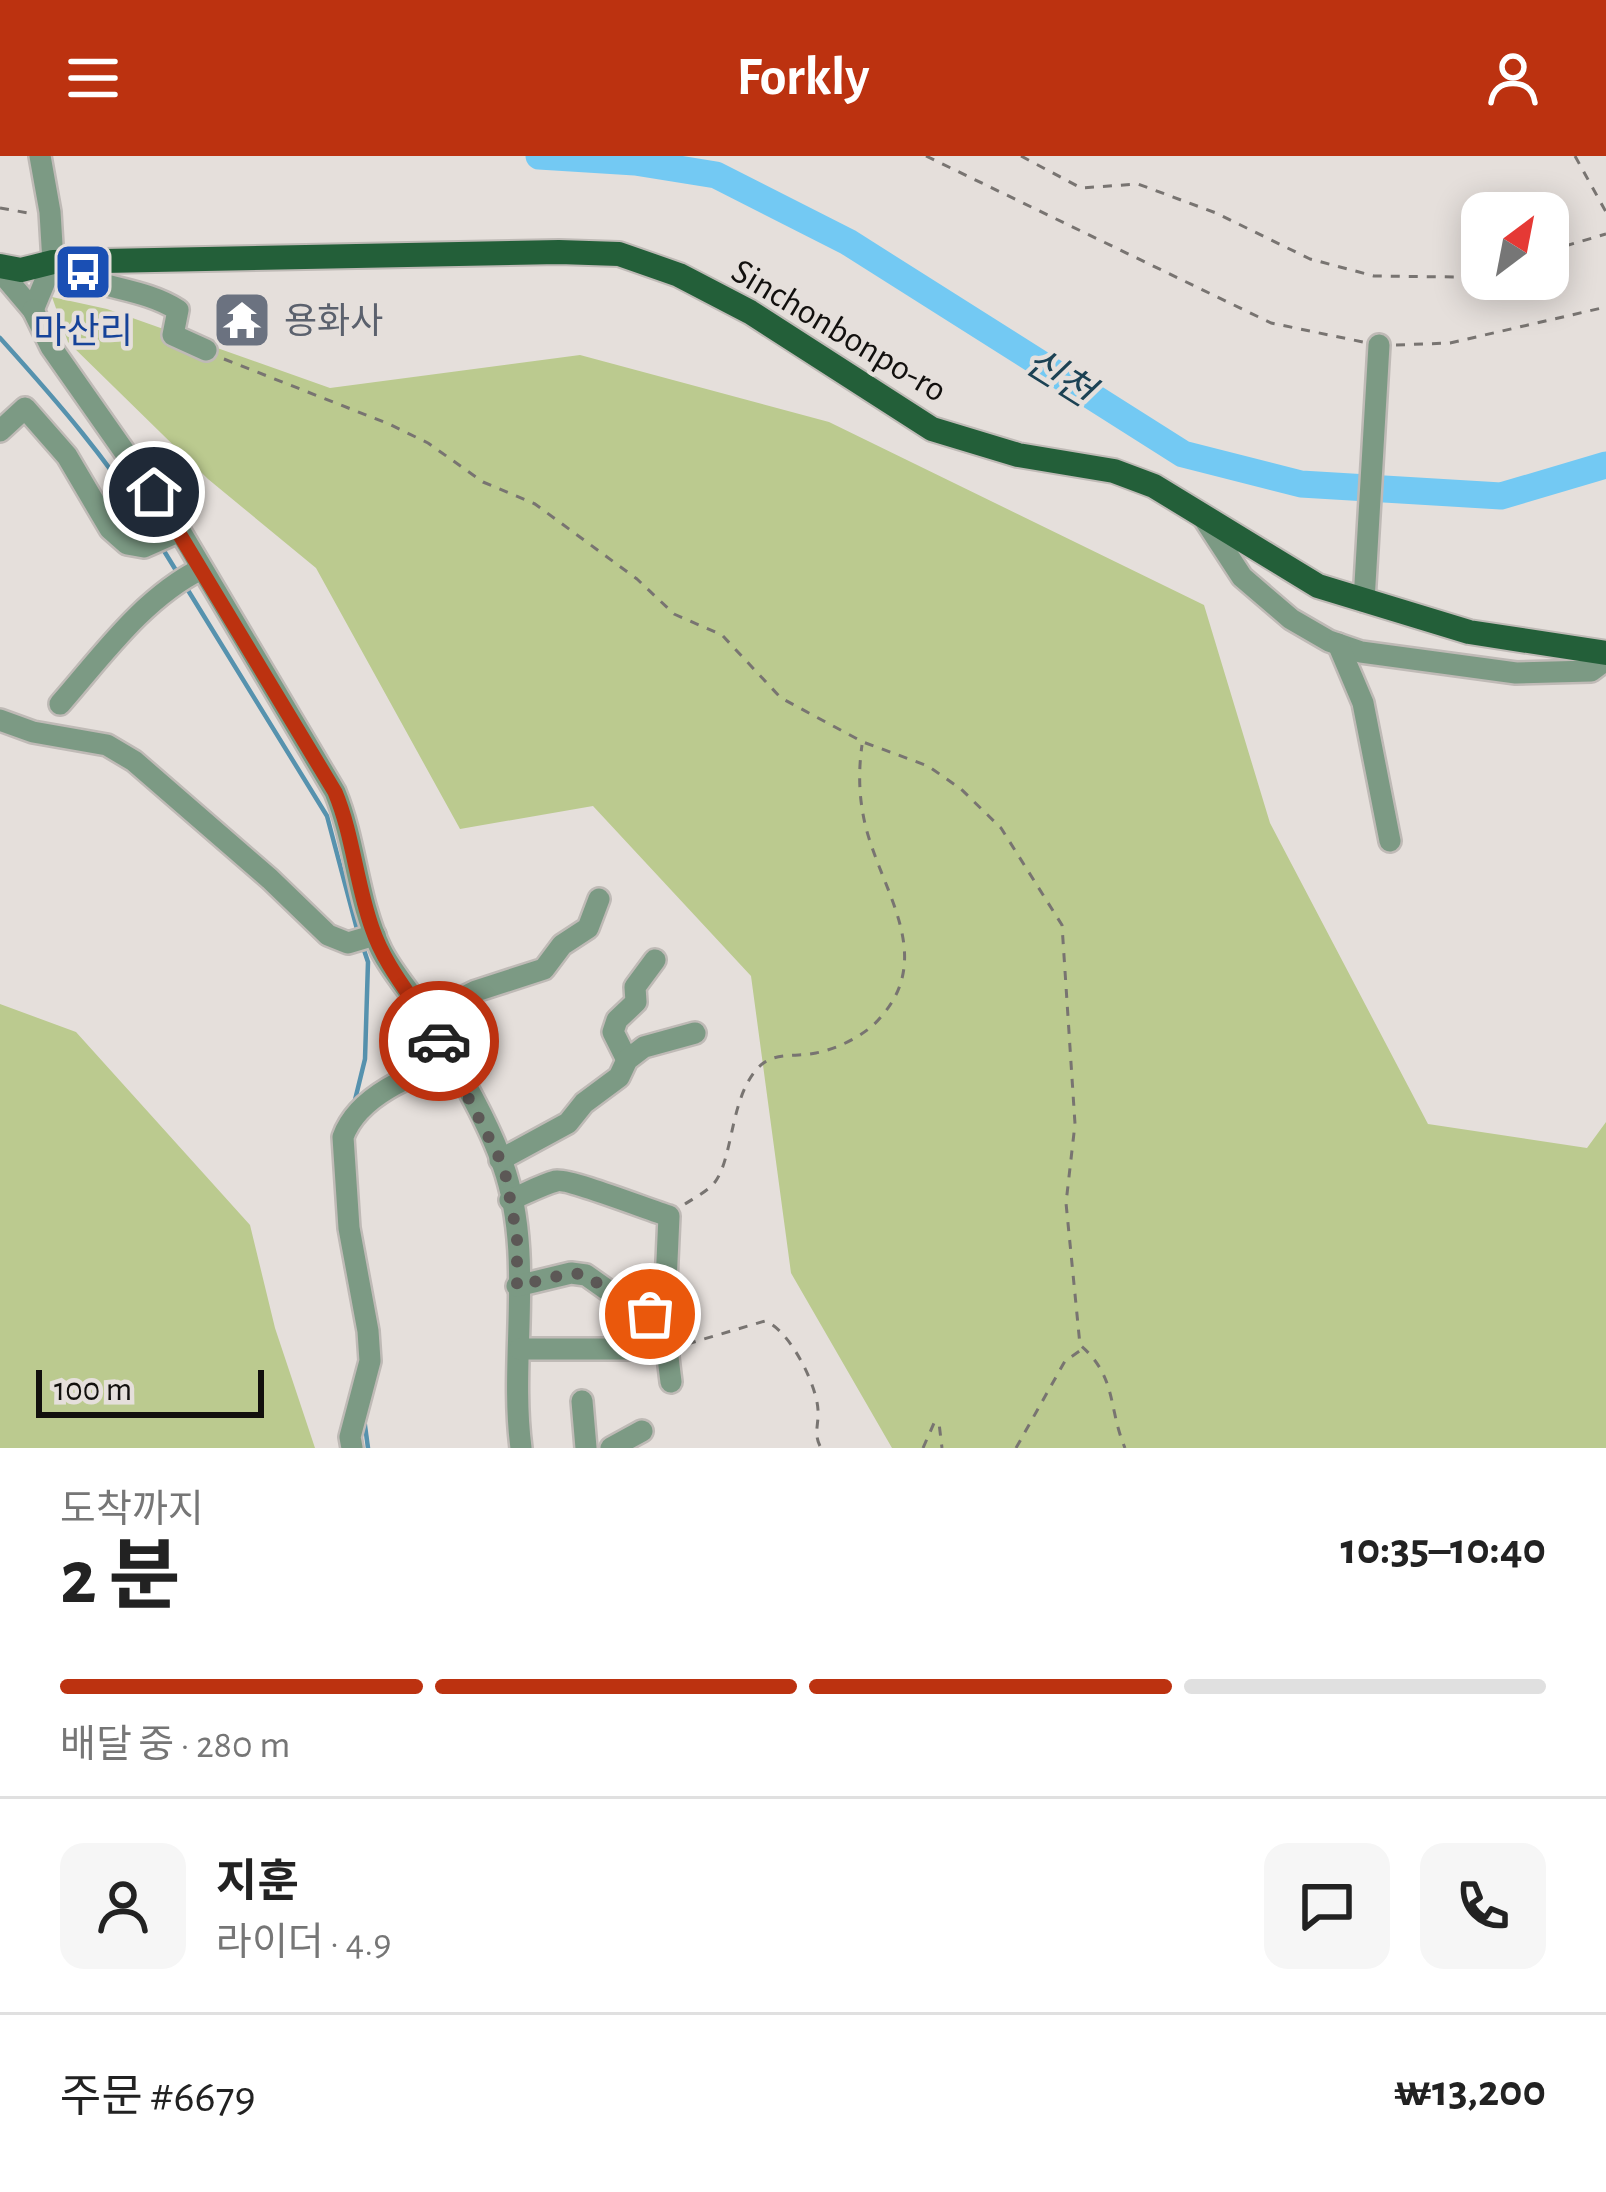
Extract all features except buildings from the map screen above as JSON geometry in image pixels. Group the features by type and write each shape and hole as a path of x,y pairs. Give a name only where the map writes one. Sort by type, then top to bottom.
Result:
{"main road":[{"name":"Sinchonbonpo-ro","path":"0,268 53,262 559,252 639,258 750,312 932,429 1018,455 1114,471 1154,486 1318,586 1468,632 1606,657"}],"street":[{"path":"34,310 53,262 40,156"},
{"path":"53,262 74,278 155,296 178,310 173,335 206,350"},
{"path":"0,268 34,310 51,346 335,792 346,820 362,939 425,1016 500,1160 517,1236 521,1448"},
{"path":"1364,601 1379,345"},
{"path":"0,431 25,408 67,456 110,530 127,544 144,547 173,534"},
{"path":"1200,514 1242,577 1291,619 1338,644 1361,652 1516,673 1591,671 1606,657"},
{"path":"60,704 168,588 195,572"},
{"path":"1338,644 1363,703 1390,841"},
{"path":"0,720 33,732 107,746 134,761 328,935 362,939"},
{"path":"425,1016 476,991 544,969 562,946 588,928 599,899"},
{"path":"627,1060 616,1042 617,1020 636,1002 635,987 656,960"},
{"path":"500,1160 568,1123 644,1047 695,1033"},
{"path":"352,1448 350,1437 370,1361 349,1228 344,1136 353,1120 386,1089 450,1061"},
{"path":"510,1200 558,1180 575,1181 599,1194 669,1216 666,1283 651,1302 654,1328 668,1349 670,1382"},
{"path":"517,1286 571,1273 586,1275 617,1297 651,1302"},
{"path":"520,1349 668,1349"},
{"path":"583,1401 586,1448"},
{"path":"611,1448 642,1430"}],"path":[{"path":"926,156 1271,323 1379,345 1450,343 1606,307"},
{"path":"1021,156 1082,188 1138,184 1216,213 1310,259 1374,276 1461,275"},
{"path":"1575,156 1606,212"},
{"path":"0,208 50,214"},
{"path":"1569,245 1606,235"},
{"path":"206,350 244,370 389,424 428,443 483,482 535,504 637,579 674,614 722,635 781,698 862,742 928,766 961,789 1001,828 1062,925 1076,1124 1066,1202 1080,1345 1100,1361 1125,1448"},
{"path":"669,1216 717,1181 739,1101 756,1070 773,1056 816,1053 846,1042 880,1019 906,975 908,947 867,831 859,794 862,742"},
{"path":"668,1349 765,1321 777,1325 796,1350 818,1407 815,1438 821,1448"},
{"path":"1016,1448 1065,1361 1084,1348"},
{"path":"923,1448 934,1424 939,1423 942,1448"}],"green space":[{"path":"52,297 107,309 330,388 580,355 829,422 1204,605 1270,823 1428,1124 1587,1148 1606,1122 1606,1448 892,1448 791,1273 751,976 593,806 460,829 316,568 208,479 68,342"},
{"path":"0,1004 76,1032 250,1225 275,1328 315,1448 0,1448"}],"waterway":[{"name":"신천","path":"539,156 635,162 716,175 848,242 1183,454 1301,484 1501,496 1606,465"},
{"path":"0,338 102,458 155,536"},
{"path":"161,546 177,572"},
{"path":"186,587 327,816 358,933"},
{"path":"354,1104 365,1059 368,962 362,944"},
{"path":"364,1418 368,1448"}],"way so far":[{"path":"439,1041 504,1167 517,1236 517,1286 571,1273 586,1275 617,1297 651,1302 650,1314"}],"place":[{"name":"마산리","path":"83,272"},
{"name":"용화사","path":"242,320"}],"route":[{"path":"154,492 335,792 382,952 439,1041"}]}
